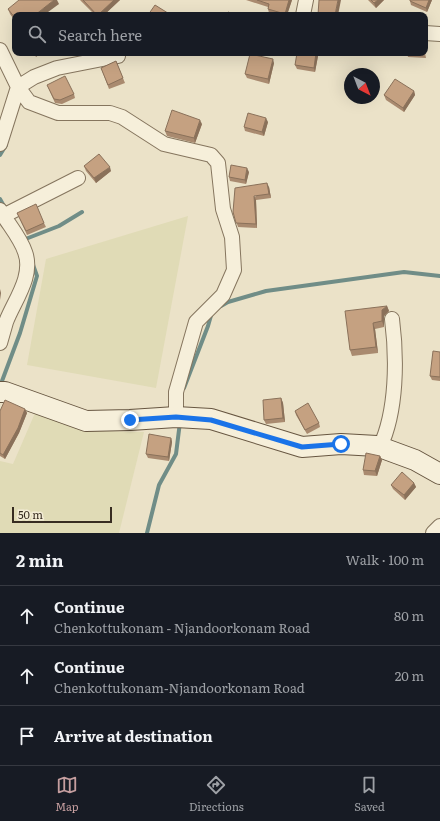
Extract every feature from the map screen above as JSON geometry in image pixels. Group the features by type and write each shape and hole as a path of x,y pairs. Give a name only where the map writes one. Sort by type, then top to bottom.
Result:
{"main road":[{"path":"0,392 5,392 86,420 183,418 211,420 302,447 341,444 380,447 415,460 440,474"}],"street":[{"path":"304,12 306,0"},
{"path":"428,33 440,34"},
{"path":"0,50 22,84 29,102 58,113 110,113 122,117 164,144 211,156 218,163 223,209 232,237 234,270 223,295 196,322 176,392 183,418"},
{"path":"0,144 22,84 57,68 118,56"},
{"path":"0,343 6,323 24,281 27,268 26,254 5,214 78,178"},
{"path":"380,447 392,415 395,342 392,319"},
{"path":"433,533 440,526"}],"shaded area":[{"path":"188,216 156,388 27,365 46,259"},
{"path":"35,413 99,431 144,432 119,533 0,533 0,461 13,464"}],"building":[{"path":"19,0 54,0 39,12 12,12 12,14 8,9"},
{"path":"83,0 114,0 101,12 94,12"},
{"path":"257,0 289,0 286,12 278,12 268,9 269,4"},
{"path":"319,0 338,0 336,12 318,12"},
{"path":"371,0 378,0 374,3"},
{"path":"410,0 429,0 426,8"},
{"path":"155,5 166,12 150,12"},
{"path":"250,56 259,56 273,59 268,79 245,74"},
{"path":"296,56 316,56 314,68 295,65"},
{"path":"116,61 123,78 108,85 101,68"},
{"path":"65,76 74,94 60,100 54,99 47,85"},
{"path":"395,79 414,91 403,108 384,95"},
{"path":"172,110 200,120 194,138 165,131"},
{"path":"248,113 266,118 262,132 244,127"},
{"path":"99,154 110,167 94,178 84,166"},
{"path":"231,165 247,168 245,180 229,177"},
{"path":"267,183 269,194 254,196 256,224 236,223 233,212 235,188"},
{"path":"36,204 44,223 26,231 17,213"},
{"path":"387,306 382,310 382,321 373,323 376,347 350,350 345,311"},
{"path":"433,351 440,352 440,377 430,376"},
{"path":"281,398 283,418 264,420 263,400"},
{"path":"5,400 25,409 18,428 3,455 0,453 0,411"},
{"path":"308,403 319,423 305,430 295,411"},
{"path":"149,434 171,438 168,457 146,454"},
{"path":"366,453 380,456 375,471 363,470"},
{"path":"402,472 414,483 404,495 391,485"}],"waterway":[{"path":"0,155 6,145"},
{"path":"0,199 5,208"},
{"path":"23,240 59,226 82,212"},
{"path":"2,381 20,333 37,276 32,262"},
{"path":"221,306 228,302 266,291 404,272 440,276"},
{"path":"184,388 212,312"},
{"path":"147,533 159,485 176,454 180,422"}],"route":[{"path":"130,420 176,417 211,420 302,447 341,444"}]}
